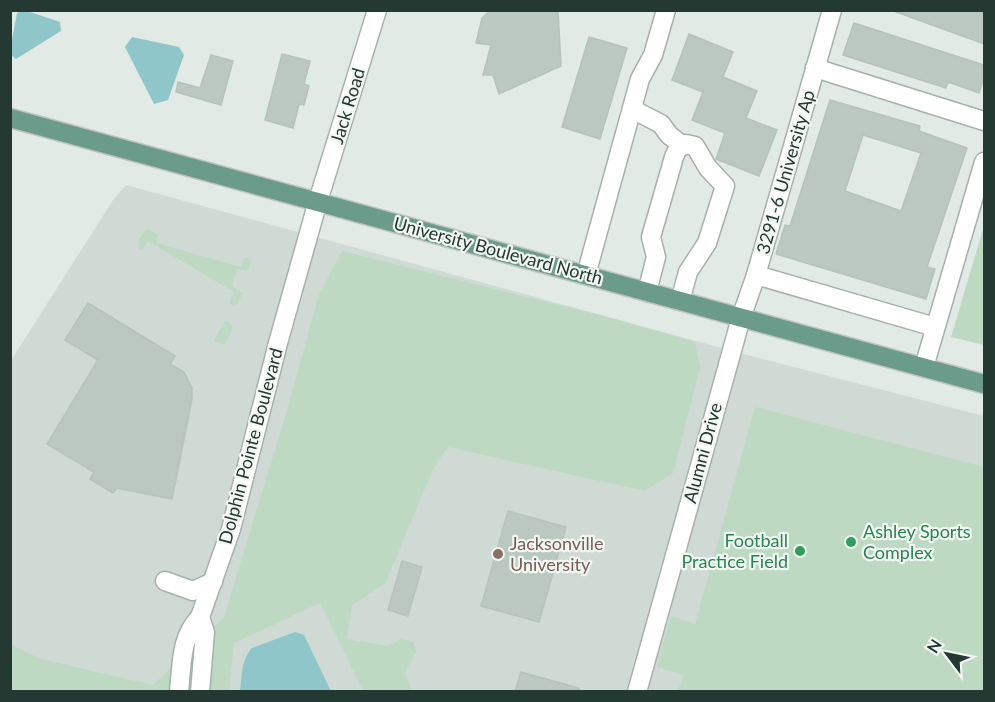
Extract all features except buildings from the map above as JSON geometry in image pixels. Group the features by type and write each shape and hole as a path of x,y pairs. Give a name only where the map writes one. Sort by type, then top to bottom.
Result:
{"main road":[{"name":"University Boulevard North","path":"10,118 984,384"}],"street":[{"name":"Jack Road","path":"318,201 377,10"},
{"path":"586,275 640,79 653,55 666,10"},
{"name":"3291-6 University Ap","path":"741,318 756,275 832,10"},
{"path":"815,69 984,121"},
{"path":"632,109 661,124 669,135 683,146"},
{"path":"647,292 657,257 651,237 674,157 678,148 686,144 695,146 708,168 725,186 707,243 688,272 680,301"},
{"path":"924,368 984,162"},
{"name":"Dolphin Pointe Boulevard","path":"200,692 206,632 201,617 231,529 278,343 318,201"},
{"path":"756,275 935,327"},
{"name":"Alumni Drive","path":"637,692 741,318"},
{"path":"165,581 193,591 213,582"},
{"path":"179,692 182,653 193,624 201,617"}],"shaded area":[{"name":"Jacksonville University","path":"126,185 751,356 984,416 984,691 11,691 10,362 113,200"}],"green space":[{"path":"984,226 984,345 951,337"},
{"path":"148,229 158,234 156,243 241,267 244,258 248,257 251,262 249,269 246,271 237,269 232,286 243,293 238,304 229,303 234,292 148,241 142,250 139,249 138,241"},
{"path":"342,251 600,315 695,342 700,368 673,473 645,491 448,447 434,467 385,584 352,605 347,639 388,646 401,639 414,642 416,652 405,673 412,691 363,691 320,603 234,643 229,691 11,691 10,644 41,659 153,685 224,617 288,407 319,294"},
{"path":"228,321 233,328 225,345 215,342 224,322"},
{"name":"Ashley Sports Complex","path":"755,407 984,467 984,691 678,691 683,675 657,667 671,616 695,624"}],"water":[{"path":"24,10 60,22 61,31 16,59 11,55 11,45 17,13"},
{"path":"132,37 179,47 184,55 168,100 154,104 125,47"},
{"path":"295,632 304,635 331,691 240,691 248,652 252,648"}],"place":[{"name":"Ashley Sports Complex","path":"851,542"},
{"name":"Football Practice Field","path":"800,551"},
{"name":"Jacksonville University","path":"498,554"}]}
